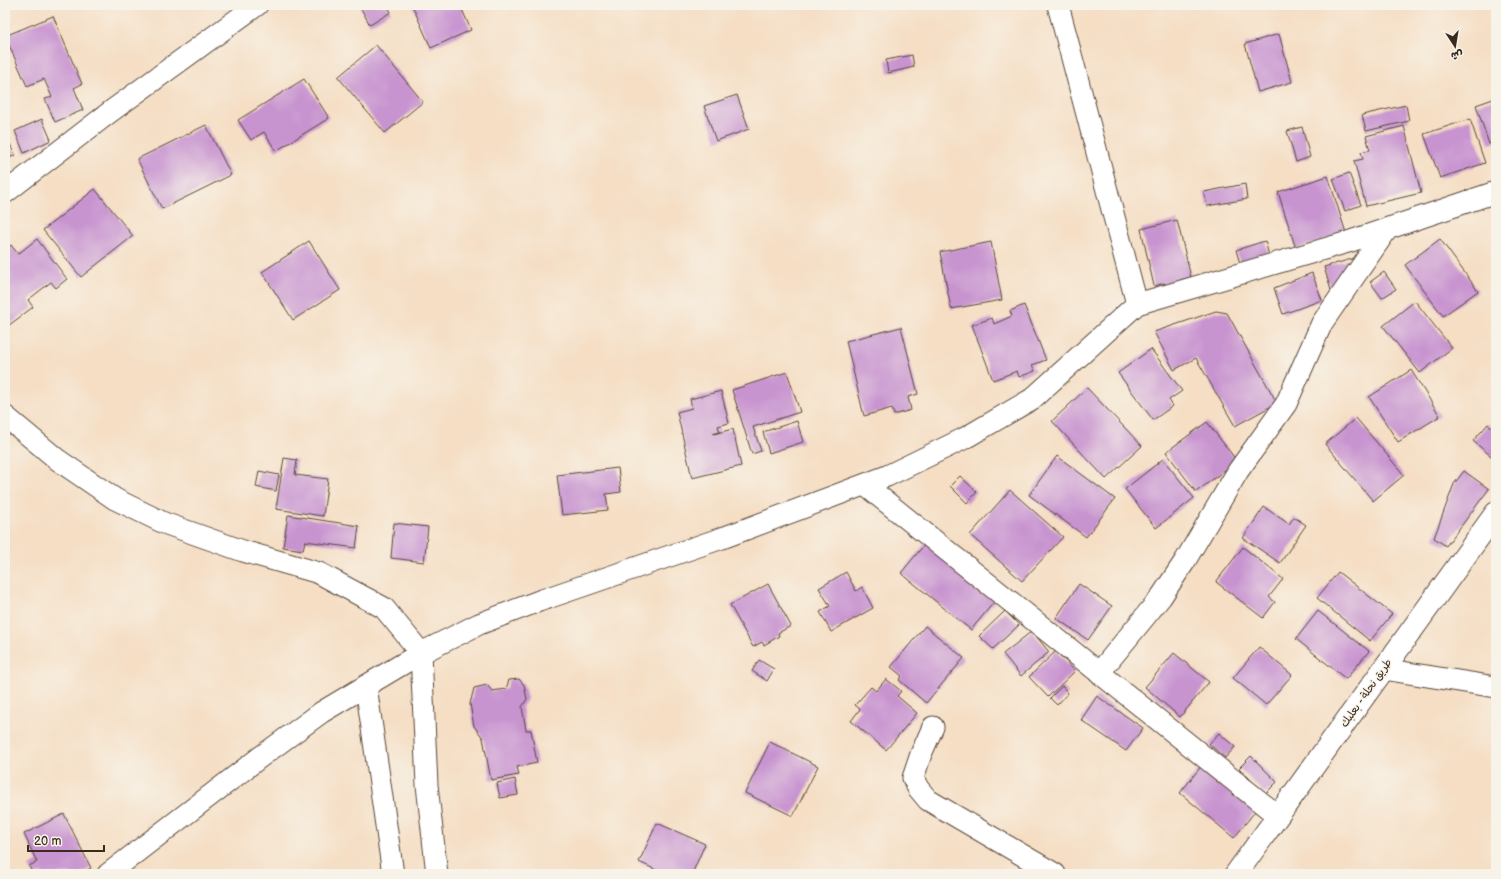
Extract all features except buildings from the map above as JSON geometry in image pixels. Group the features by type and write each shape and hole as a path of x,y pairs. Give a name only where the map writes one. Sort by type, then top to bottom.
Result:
{"street":[{"path":"5,193 110,112 256,5"},
{"path":"1058,5 1137,304"},
{"path":"108,874 259,758 322,712 421,653 479,624 539,601 725,537 887,476 965,438 1032,399 1137,304 1348,242 1496,192"},
{"path":"1099,673 1161,597 1185,561 1238,471 1286,404 1322,323 1388,228"},
{"path":"5,416 58,460 115,499 164,523 186,531 243,551 319,573 384,608 421,653 427,785 437,874"},
{"path":"865,485 1278,816"},
{"name":"طريق نحلة - بعلبك","path":"1236,874 1337,736 1383,669 1496,513"},
{"path":"1383,669 1496,687"},
{"path":"366,686 393,874"},
{"path":"933,727 921,754 913,778 918,788 928,800 1055,874"}]}
